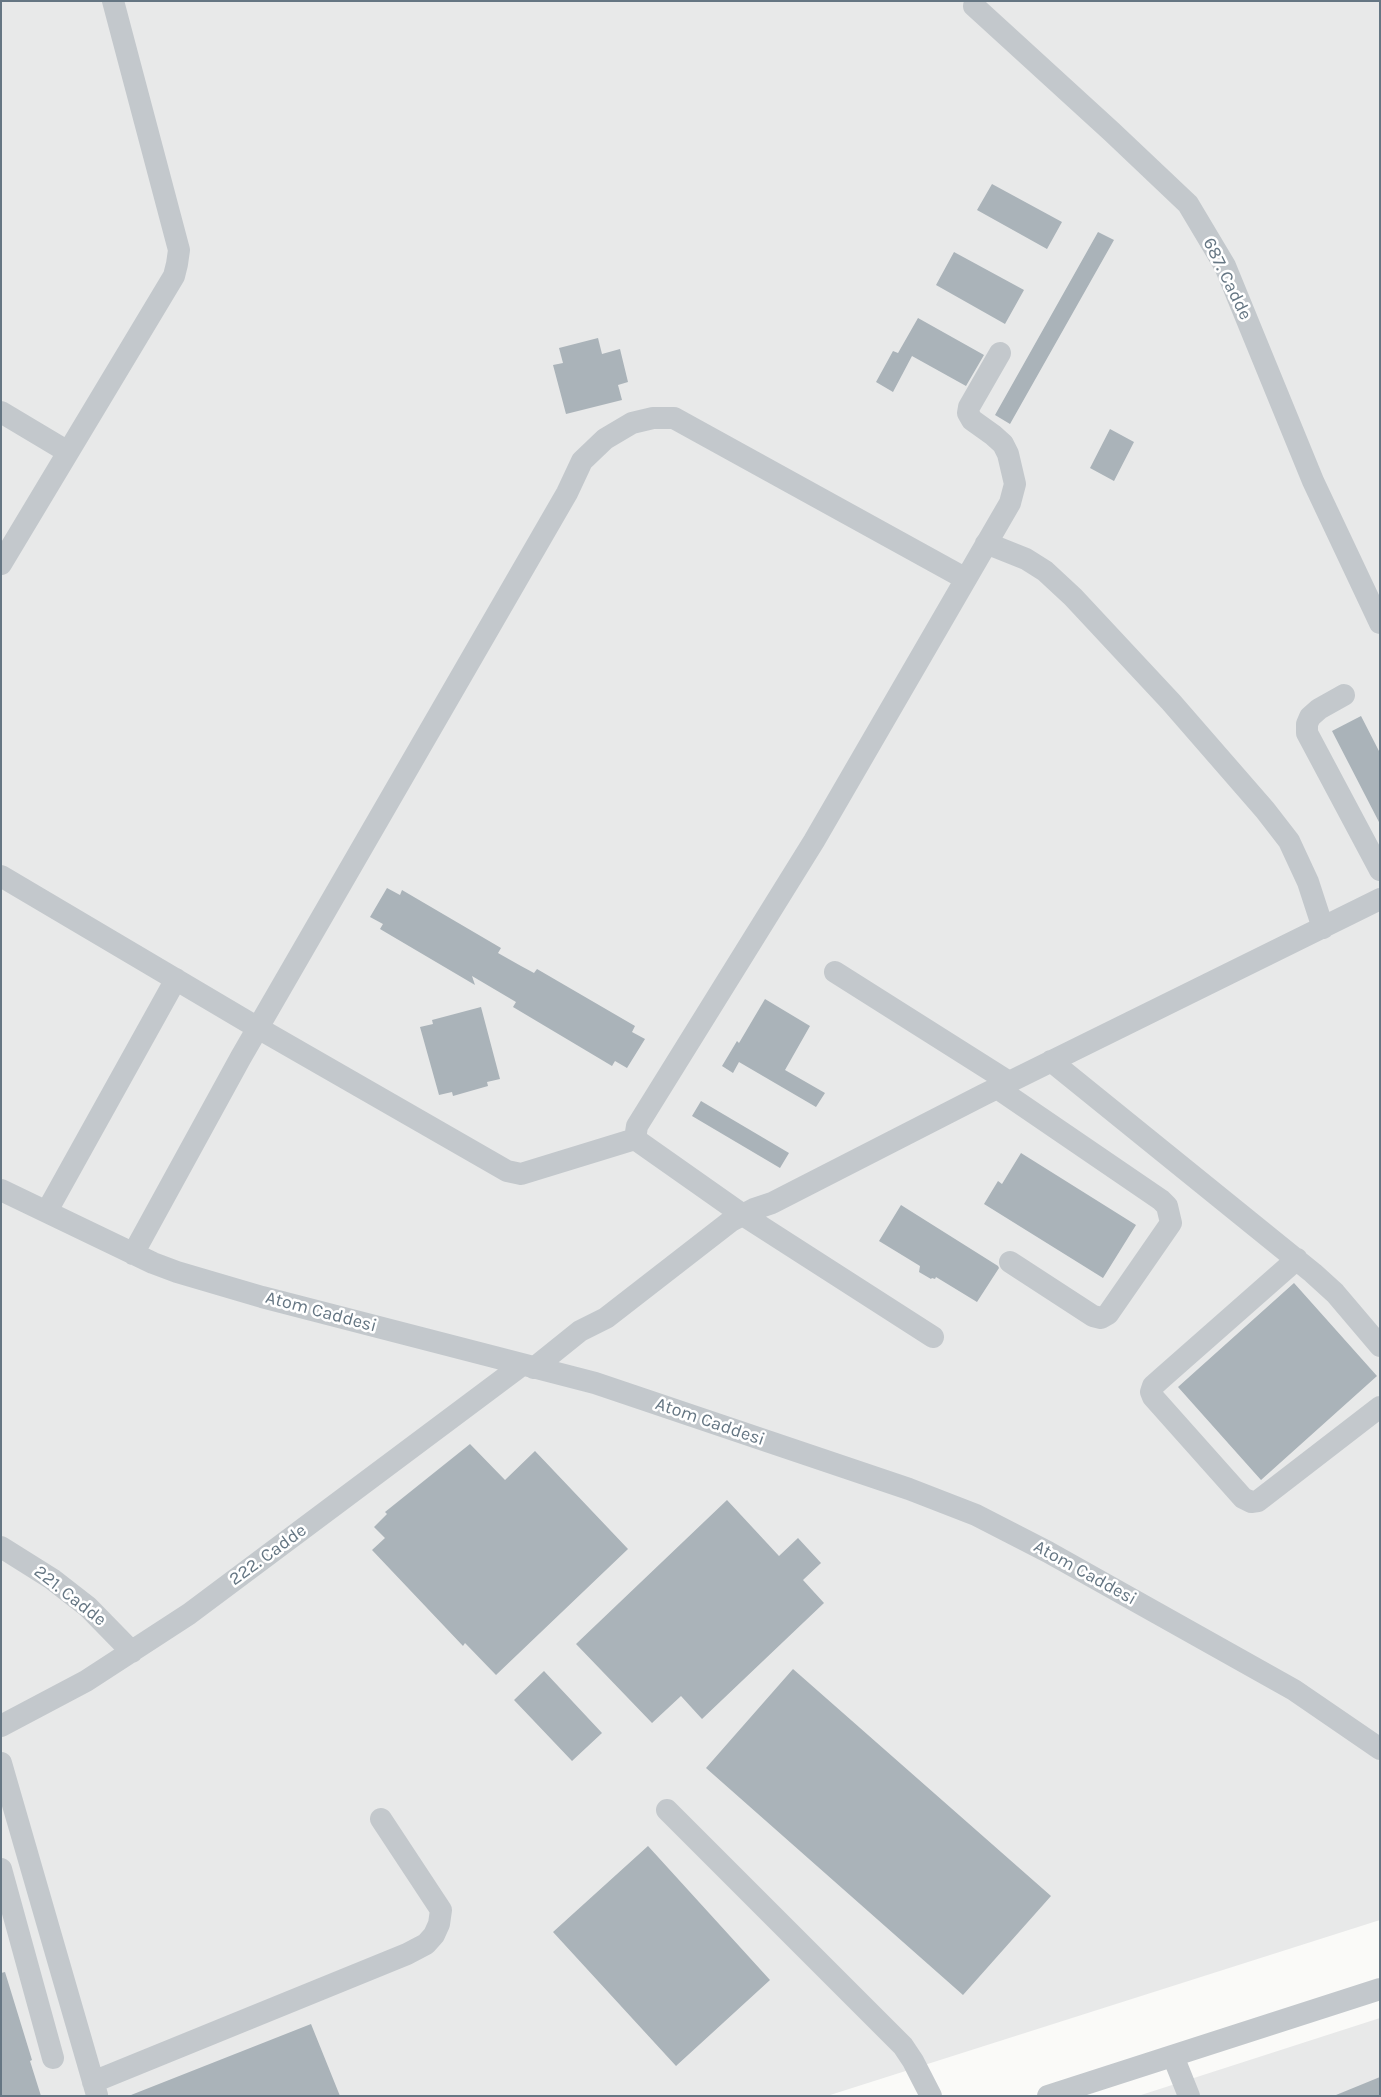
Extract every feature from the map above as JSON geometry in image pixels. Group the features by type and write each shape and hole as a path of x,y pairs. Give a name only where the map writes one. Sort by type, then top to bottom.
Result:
{"street":[{"path":"1,564 174,276 179,256 179,250 113,1"},
{"name":"687. Cadde","path":"974,6 1188,204 1225,266 1314,481 1380,623"},
{"path":"635,1139 637,1126 814,841 1010,503 1015,484 1012,467 1003,444 972,420 968,414 969,407 1000,353"},
{"path":"1,412 68,452"},
{"path":"133,1254 258,1028 567,493 582,461 605,439 632,422 653,418 674,418 966,580"},
{"path":"986,543 1026,559 1045,571 1073,597 1171,702 1266,810 1289,841 1308,882 1323,928"},
{"path":"1344,695 1318,709 1310,717 1306,724 1307,733 1380,870"},
{"path":"1,876 258,1028 498,1167 514,1174 530,1171 635,1139"},
{"name":"222. Cadde","path":"1,1726 86,1681 189,1614 528,1366 580,1331 606,1318 731,1221 772,1203 1051,1061 1380,900"},
{"path":"835,972 1003,1085 1161,1200 1166,1206 1171,1223 1108,1314 1101,1318 1092,1316 1010,1262"},
{"path":"47,1211 176,979"},
{"path":"1051,1061 1297,1259 1335,1292 1380,1346"},
{"path":"635,1139 742,1215 933,1337"},
{"name":"Atom Caddesi","path":"1,1190 133,1254 177,1272 262,1297 595,1384 909,1489 976,1515 1048,1552 1286,1686 1380,1749"},
{"path":"1297,1259 1163,1376 1153,1386 1151,1392 1153,1397 1244,1498 1251,1502 1258,1501 1380,1407"},
{"name":"221. Cadde","path":"1,1547 52,1579 88,1607 132,1652"},
{"path":"1,1763 95,2089 407,1954 426,1944 434,1935 439,1924 441,1910 381,1819"},
{"path":"667,1810 903,2046 931,2096"},
{"path":"1,1869 53,2058"},
{"path":"1048,2096 1380,1990"},
{"path":"1173,2056 1189,2096"}],"shaded area":[{"path":"1,1 1380,1 1380,1920 827,2096 1,2096"},
{"path":"1380,2018 1380,2096 1138,2096"}],"building":[{"path":"992,184 1062,222 1047,249 977,210"},
{"path":"1098,232 1114,240 1010,424 995,415"},
{"path":"954,252 1024,290 1005,324 936,285"},
{"path":"918,318 984,355 966,386 912,356 893,392 876,382 893,351 898,353"},
{"path":"598,338 602,354 620,349 628,382 618,385 622,400 566,414 553,365 563,363 559,348"},
{"path":"1110,429 1134,442 1114,481 1090,468"},
{"path":"1361,716 1380,753 1380,824 1332,731"},
{"path":"387,888 400,895 402,890 501,948 498,953 534,973 537,969 635,1026 632,1032 645,1039 627,1068 615,1061 612,1066 513,1007 516,1002 472,976 475,985 380,929 383,924 370,917"},
{"path":"765,999 810,1026 785,1070 825,1093 816,1107 739,1062 733,1073 722,1066 737,1041 739,1043"},
{"path":"481,1007 500,1079 487,1082 488,1086 453,1096 452,1092 439,1095 420,1027 433,1024 432,1020"},
{"path":"701,1101 789,1153 780,1168 692,1116"},
{"path":"1021,1153 1136,1225 1103,1278 984,1204 998,1181 1002,1184"},
{"path":"901,1205 998,1266 999,1268 977,1302 936,1277 931,1279 919,1272 920,1266 879,1241"},
{"path":"1294,1283 1377,1376 1261,1480 1178,1387"},
{"path":"470,1444 505,1480 535,1451 628,1549 496,1675 465,1643 463,1646 372,1550 385,1538 374,1527 387,1514 385,1512"},
{"path":"727,1500 779,1556 798,1538 821,1563 803,1580 824,1603 702,1719 681,1696 652,1723 576,1644"},
{"path":"793,1669 1051,1896 963,1995 706,1768"},
{"path":"544,1671 602,1733 572,1761 514,1700"},
{"path":"648,1846 770,1980 676,2066 553,1932"},
{"path":"5,1972 41,2096 1,2096 1,1973"},
{"path":"311,2024 340,2096 131,2096 131,2095"},
{"path":"1380,2077 1380,2096 1336,2096 1336,2095"}]}
